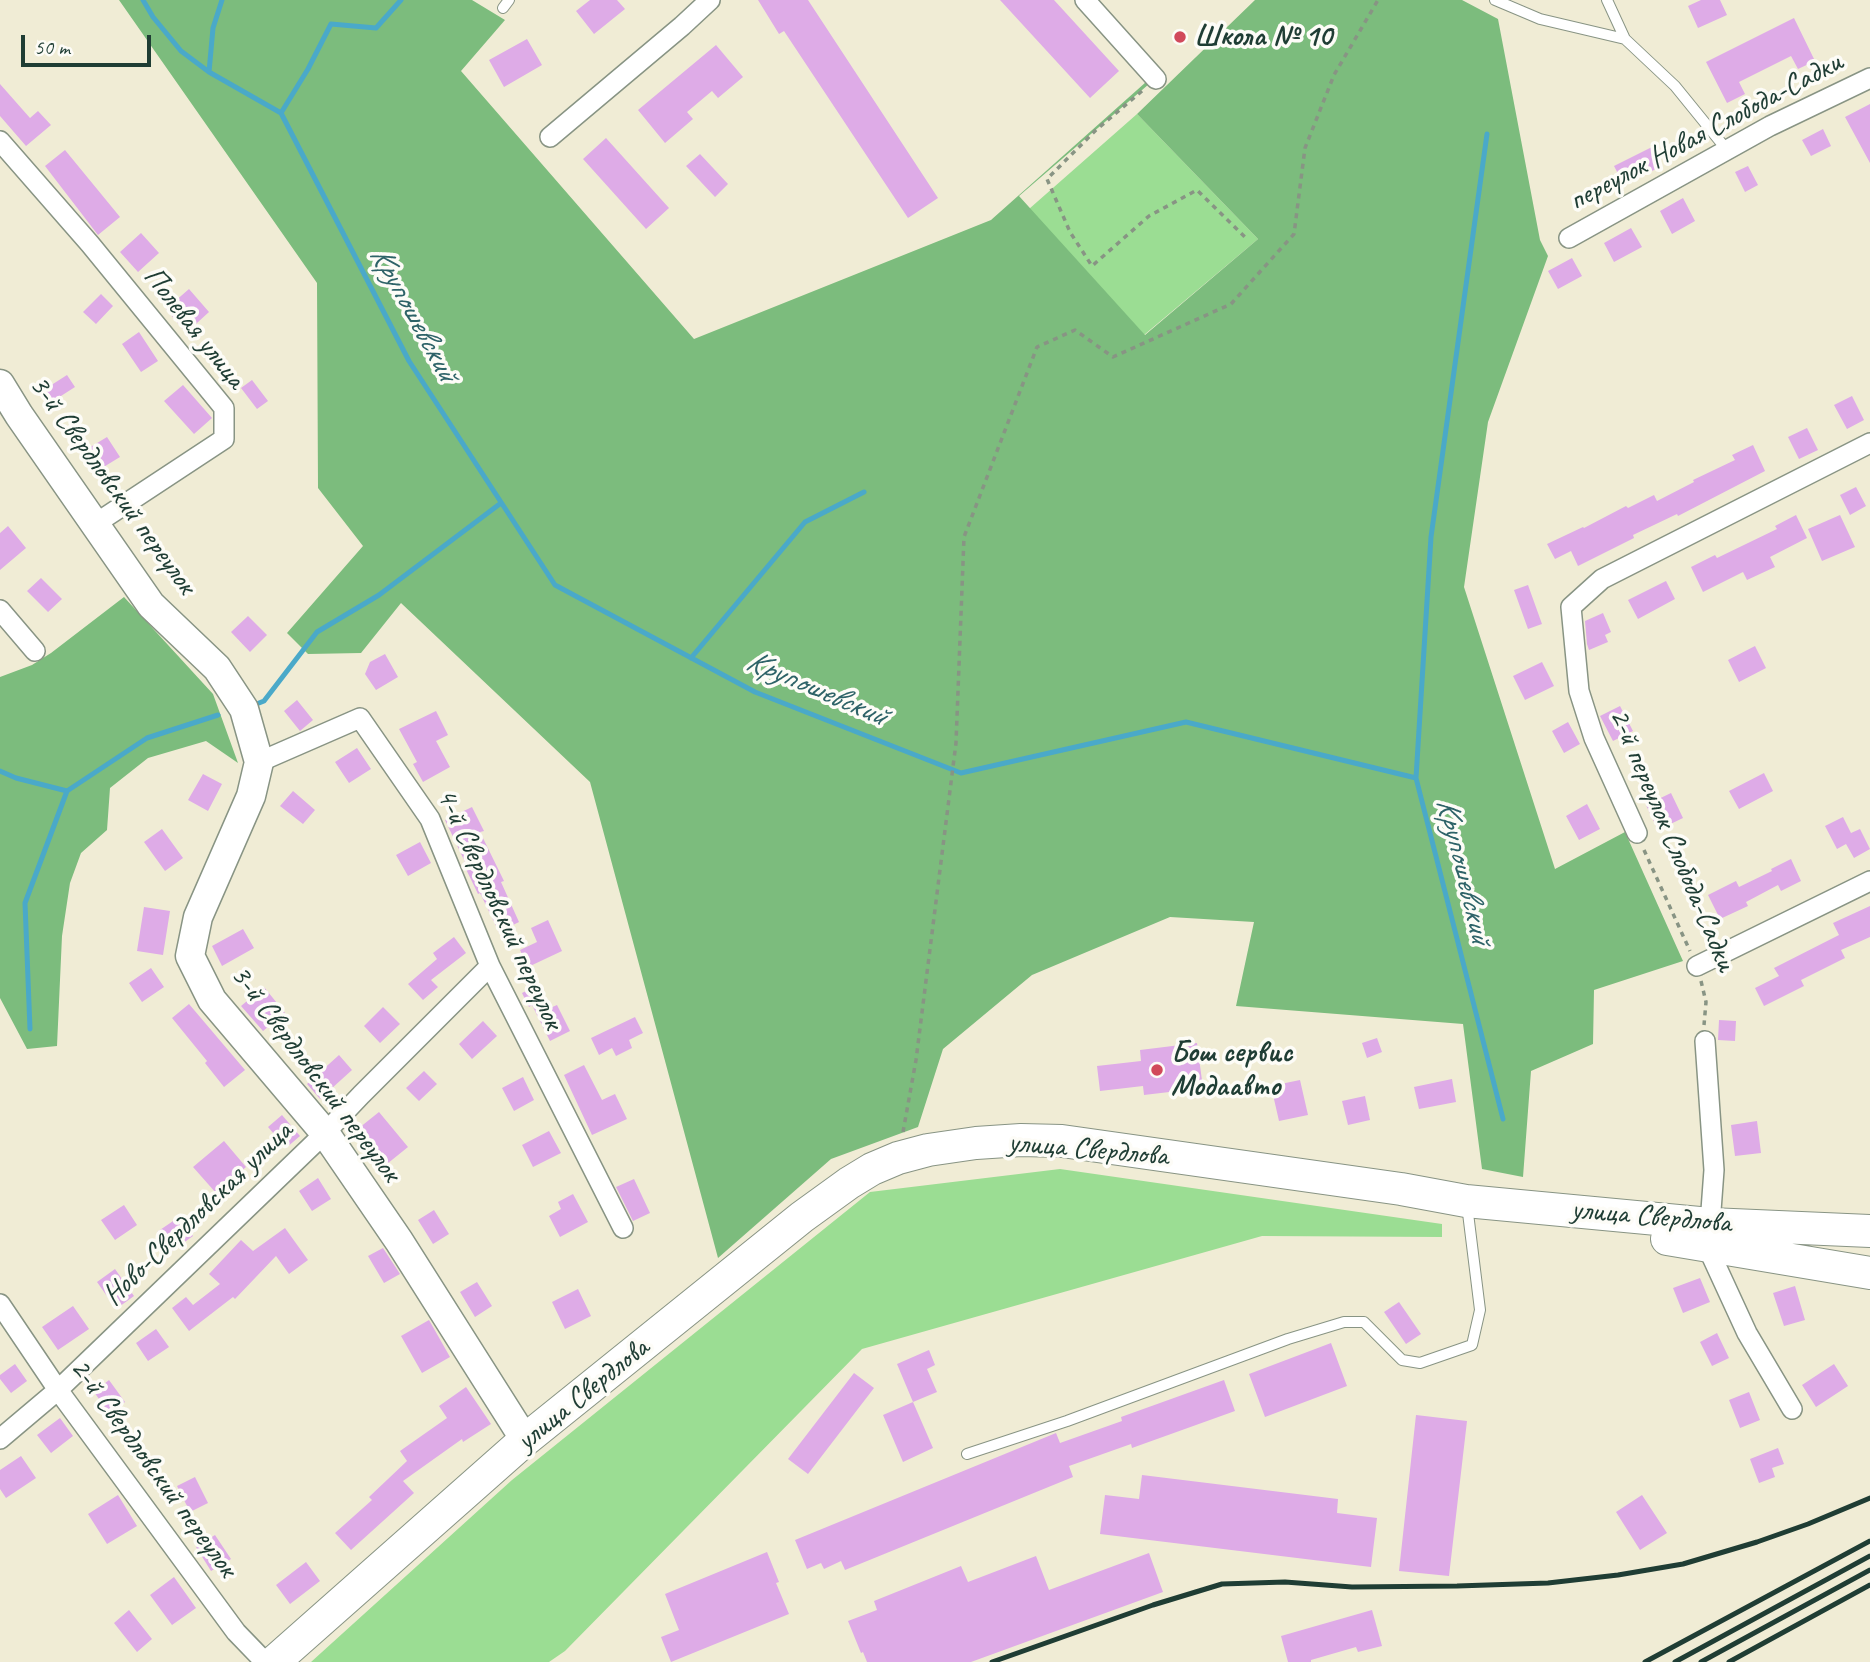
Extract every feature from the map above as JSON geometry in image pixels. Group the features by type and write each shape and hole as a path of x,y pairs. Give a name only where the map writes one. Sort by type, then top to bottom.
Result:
{"main road":[{"name":"3-й Свердловский переулок","path":"0,384 9,419 95,524 151,605 217,668 244,709 259,762 251,796 198,917 190,956 212,1000 325,1133 398,1241 525,1440"},
{"name":"улица Свердлова","path":"274,1662 525,1440 802,1217 849,1183 898,1158 976,1143 1062,1141 1401,1189 1582,1226 1711,1235 1870,1231"},
{"path":"1711,1235 1754,1255 1870,1273"}],"street":[{"path":"550,137 710,0"},
{"path":"1085,0 1156,79"},
{"name":"переулок Новая Слобода-Садки","path":"1569,238 1770,126 1870,78"},
{"name":"Полевая улица","path":"0,141 90,244 224,408 224,439 95,524"},
{"name":"2-й переулок Слобода-Садки","path":"1637,833 1594,738 1579,691 1571,607 1602,579 1870,443"},
{"path":"0,610 35,651"},
{"name":"4-й Свердловский переулок","path":"259,762 360,718 430,819 490,966 623,1228"},
{"path":"1697,966 1870,881"},
{"name":"Ново-Свердловская улица","path":"0,1439 58,1390 325,1133 490,966"},
{"path":"1705,1041 1714,1170 1712,1257 1747,1333 1792,1409"},
{"name":"2-й Свердловский переулок","path":"0,1304 58,1390 236,1632 265,1662"}],"lane":[{"path":"1495,0 1540,19 1625,39"},
{"path":"1607,0 1625,39 1675,86 1727,150"},
{"path":"967,1454 1067,1421 1288,1339 1343,1322 1364,1322 1402,1360 1420,1363 1472,1345 1480,1310 1466,1201"}],"path":[{"path":"898,1158 916,1060 956,743 964,537 1037,347 1075,330 1113,357 1231,304 1294,234 1305,148 1334,75 1378,0"},
{"path":"1156,79 1096,130 1047,179 1070,232 1092,265 1149,216 1197,190 1245,237"},
{"name":"2-й переулок Слобода-Садки","path":"1637,833 1697,966 1706,1002 1705,1041"}],"green space":[{"path":"119,0 472,0 505,20 461,71 694,339 991,220 1146,82 1149,84 1019,196 1145,335 1258,239 1137,114 1255,0 1462,0 1498,19 1540,240 1548,256 1488,422 1464,587 1555,869 1625,832 1683,961 1594,990 1593,1044 1531,1071 1523,1177 1482,1169 1463,1024 1236,1006 1254,922 1170,917 1032,975 943,1049 918,1127 831,1159 718,1258 590,782 401,603 361,653 308,654 287,633 363,546 318,488 317,283"},
{"path":"1137,114 1258,239 1144,335 1029,209"},
{"path":"124,597 213,694 238,763 206,741 148,758 110,788 107,830 81,853 70,883 62,936 57,1046 27,1049 0,998 0,677 32,665 51,653"},
{"path":"1060,1169 1442,1224 1442,1237 1262,1236 862,1349 565,1651 549,1662 311,1662 512,1480 870,1192"}],"building":[{"path":"590,0 617,0 625,9 594,34 576,11"},
{"path":"758,0 808,0 938,198 908,218 784,31 779,34"},
{"path":"1000,0 1054,0 1119,71 1090,98"},
{"path":"1701,0 1720,0 1727,15 1698,28 1688,6"},
{"path":"1794,18 1815,61 1798,69 1791,56 1739,82 1745,94 1727,103 1706,62"},
{"path":"527,39 542,65 504,87 489,60"},
{"path":"716,45 743,77 718,98 712,91 687,112 693,119 665,143 638,110"},
{"path":"0,84 30,118 38,111 51,125 26,146 0,116"},
{"path":"1870,104 1870,163 1845,117"},
{"path":"1823,129 1831,146 1811,156 1802,140"},
{"path":"606,138 669,208 646,229 583,159"},
{"path":"1652,147 1662,166 1624,185 1614,166"},
{"path":"65,150 120,217 98,235 45,166"},
{"path":"700,154 728,184 715,197 686,166"},
{"path":"1748,166 1758,185 1745,192 1735,172"},
{"path":"1683,198 1695,221 1672,234 1660,211"},
{"path":"1631,228 1642,247 1614,262 1604,243"},
{"path":"141,233 159,253 138,272 120,252"},
{"path":"1572,258 1582,276 1558,289 1548,271"},
{"path":"189,289 209,312 186,333 166,309"},
{"path":"101,294 113,306 96,324 83,312"},
{"path":"139,332 158,361 141,372 122,344"},
{"path":"67,375 75,387 50,403 42,391"},
{"path":"252,380 268,401 257,409 241,388"},
{"path":"183,385 212,418 194,434 164,401"},
{"path":"1852,396 1864,420 1847,429 1834,405"},
{"path":"1807,428 1818,450 1799,459 1788,437"},
{"path":"107,437 120,457 97,471 84,451"},
{"path":"1753,445 1765,471 1678,516 1677,514 1633,535 1634,538 1578,566 1571,551 1555,559 1547,544 1654,495 1657,501 1735,460 1732,455"},
{"path":"1856,487 1866,506 1850,515 1840,495"},
{"path":"1796,515 1807,538 1770,557 1775,567 1747,580 1743,572 1703,592 1691,567 1715,555 1717,558 1777,529 1775,526"},
{"path":"1840,515 1855,547 1822,561 1808,529"},
{"path":"8,526 26,548 0,570 0,533"},
{"path":"41,578 62,599 48,612 27,591"},
{"path":"1666,581 1675,599 1638,619 1628,600"},
{"path":"1528,585 1542,624 1528,629 1514,590"},
{"path":"1603,613 1611,632 1605,635 1608,642 1589,650 1585,621"},
{"path":"248,616 267,635 250,652 231,632"},
{"path":"1755,646 1766,668 1739,682 1728,660"},
{"path":"385,654 398,677 376,690 365,674 370,662"},
{"path":"1542,662 1554,686 1525,700 1513,676"},
{"path":"297,700 313,720 300,731 284,711"},
{"path":"1620,706 1633,731 1613,741 1600,716"},
{"path":"436,711 448,735 436,741 450,767 423,782 413,764 417,762 399,729"},
{"path":"1568,722 1580,744 1564,753 1552,731"},
{"path":"357,748 371,769 349,783 335,762"},
{"path":"1764,773 1773,791 1739,809 1729,791"},
{"path":"203,774 222,784 208,811 188,800"},
{"path":"293,791 315,810 303,824 280,806"},
{"path":"1671,793 1683,818 1658,830 1646,805"},
{"path":"1587,804 1600,829 1579,840 1566,816"},
{"path":"472,807 519,922 499,932 463,863 465,862 445,820"},
{"path":"1843,817 1851,833 1860,829 1870,849 1854,858 1846,844 1837,849 1825,826"},
{"path":"162,829 183,858 165,871 144,842"},
{"path":"420,842 431,863 408,876 396,855"},
{"path":"1791,859 1801,881 1781,891 1778,885 1746,902 1748,906 1720,919 1708,895 1736,881 1739,887"},
{"path":"1870,906 1870,937 1841,950 1845,958 1801,980 1804,986 1764,1006 1755,988 1779,976 1774,968 1839,935 1833,923"},
{"path":"144,907 170,911 163,955 137,951"},
{"path":"548,920 562,951 528,967 520,950 537,942 531,928"},
{"path":"243,929 254,948 222,966 212,946"},
{"path":"454,937 466,953 431,980 438,987 423,1000 408,984 437,959 433,953"},
{"path":"151,968 164,987 142,1002 129,983"},
{"path":"538,985 550,1008 557,1005 570,1031 550,1041 532,1005 529,1007 522,993"},
{"path":"264,987 285,1013 263,1031 241,1006"},
{"path":"189,1004 245,1070 224,1087 172,1018"},
{"path":"383,1007 400,1024 380,1043 364,1026"},
{"path":"635,1017 643,1033 629,1040 632,1048 616,1056 612,1048 599,1055 591,1038"},
{"path":"1719,1020 1736,1021 1735,1041 1718,1040"},
{"path":"483,1021 497,1036 472,1059 459,1044"},
{"path":"1377,1038 1382,1052 1367,1058 1362,1043"},
{"path":"1197,1043 1203,1088 1144,1095 1143,1086 1100,1091 1097,1066 1141,1061 1140,1050"},
{"path":"339,1055 352,1070 320,1099 307,1084"},
{"path":"584,1065 602,1100 615,1094 627,1119 592,1135 564,1075"},
{"path":"424,1071 437,1084 419,1101 406,1088"},
{"path":"523,1077 534,1100 514,1111 502,1088"},
{"path":"1452,1079 1456,1102 1419,1109 1414,1087"},
{"path":"1300,1080 1308,1115 1279,1121 1271,1086"},
{"path":"1365,1096 1370,1120 1348,1125 1342,1101"},
{"path":"379,1112 408,1147 382,1168 354,1132"},
{"path":"282,1115 300,1136 286,1148 268,1127"},
{"path":"1757,1121 1761,1153 1735,1156 1731,1125"},
{"path":"549,1131 561,1153 533,1167 522,1145"},
{"path":"224,1141 246,1167 216,1193 193,1167"},
{"path":"318,1178 331,1199 312,1211 299,1191"},
{"path":"634,1179 650,1213 633,1221 616,1187"},
{"path":"573,1194 588,1222 560,1237 549,1216 561,1209 558,1202"},
{"path":"124,1205 137,1225 115,1240 101,1220"},
{"path":"434,1210 449,1234 433,1244 418,1220"},
{"path":"179,1217 193,1236 172,1251 157,1232"},
{"path":"285,1228 308,1260 289,1274 276,1256 235,1299 233,1297 189,1331 172,1308 186,1297 193,1305 220,1284 209,1274 241,1240 253,1251"},
{"path":"383,1248 400,1274 384,1283 368,1256"},
{"path":"115,1269 134,1296 116,1309 97,1282"},
{"path":"1700,1278 1710,1302 1683,1313 1673,1288"},
{"path":"477,1282 492,1306 475,1317 460,1292"},
{"path":"1795,1286 1805,1320 1784,1326 1773,1293"},
{"path":"578,1289 591,1316 565,1329 552,1302"},
{"path":"1399,1302 1421,1334 1406,1344 1384,1312"},
{"path":"73,1306 89,1329 58,1350 42,1327"},
{"path":"429,1320 450,1357 422,1373 401,1336"},
{"path":"156,1329 169,1347 148,1361 136,1343"},
{"path":"1717,1333 1729,1358 1712,1366 1700,1342"},
{"path":"1331,1343 1347,1386 1265,1417 1249,1374"},
{"path":"929,1350 935,1365 927,1369 937,1392 913,1402 897,1364"},
{"path":"15,1364 27,1381 11,1393 0,1375"},
{"path":"1834,1364 1848,1386 1816,1407 1802,1385"},
{"path":"854,1373 874,1388 808,1474 788,1459"},
{"path":"109,1380 125,1402 109,1413 94,1392"},
{"path":"1224,1380 1235,1411 1132,1448 1131,1444 1069,1466 1073,1477 845,1570 841,1561 824,1569 821,1563 807,1569 795,1540 1056,1433 1060,1443 1122,1421 1121,1417"},
{"path":"466,1387 491,1424 463,1442 462,1439 403,1481 414,1493 351,1550 335,1533 372,1500 369,1497 407,1461 400,1451 447,1418 439,1406"},
{"path":"1749,1392 1760,1420 1740,1428 1729,1400"},
{"path":"913,1402 933,1448 903,1462 883,1415"},
{"path":"1416,1415 1467,1421 1449,1576 1399,1571"},
{"path":"60,1418 73,1436 51,1453 37,1435"},
{"path":"1778,1448 1784,1464 1772,1468 1775,1477 1759,1483 1750,1459"},
{"path":"21,1456 36,1478 6,1498 0,1489 0,1470"},
{"path":"1142,1475 1338,1499 1337,1513 1377,1518 1371,1567 1100,1534 1105,1495 1139,1499"},
{"path":"195,1477 208,1503 190,1512 177,1486"},
{"path":"118,1495 137,1526 107,1544 88,1514"},
{"path":"1642,1495 1667,1533 1640,1550 1616,1512"},
{"path":"215,1535 231,1559 211,1571 196,1547"},
{"path":"767,1552 789,1614 671,1662 661,1637 679,1630 665,1594"},
{"path":"1149,1553 1163,1592 971,1662 867,1662 848,1621 877,1610 874,1601 961,1566 968,1582 1036,1556 1049,1590"},
{"path":"306,1562 320,1581 290,1604 276,1585"},
{"path":"174,1577 196,1608 172,1625 150,1595"},
{"path":"129,1610 152,1639 137,1652 114,1623"},
{"path":"1372,1610 1382,1646 1358,1652 1356,1647 1311,1662 1288,1662 1281,1636"}],"waterway":[{"path":"143,0 153,17 181,51 209,72"},
{"name":"Крупошевский","path":"222,0 213,28 209,72 281,113 409,361 555,585 755,692 961,773 1186,722 1416,778 1503,1119"},
{"path":"281,113 331,24 376,28 401,0"},
{"path":"1416,778 1431,537 1487,134"},
{"path":"691,658 805,522 864,492"},
{"path":"259,703 264,701 317,632 379,595 501,503"},
{"path":"30,1029 25,903 67,791 147,738 218,715"},
{"path":"0,771 16,778 67,791"}],"railway":[{"path":"992,1662 1153,1605 1222,1584 1285,1582 1352,1587 1457,1586 1548,1583 1618,1575 1683,1564 1757,1542 1870,1498"},
{"path":"1645,1662 1870,1541"},
{"path":"1675,1662 1870,1556"},
{"path":"1701,1662 1870,1570"},
{"path":"1729,1662 1870,1585"}],"place":[{"name":"Школа № 10","path":"1180,37"},
{"name":"Бош сервис Модаавто","path":"1157,1070"}]}
